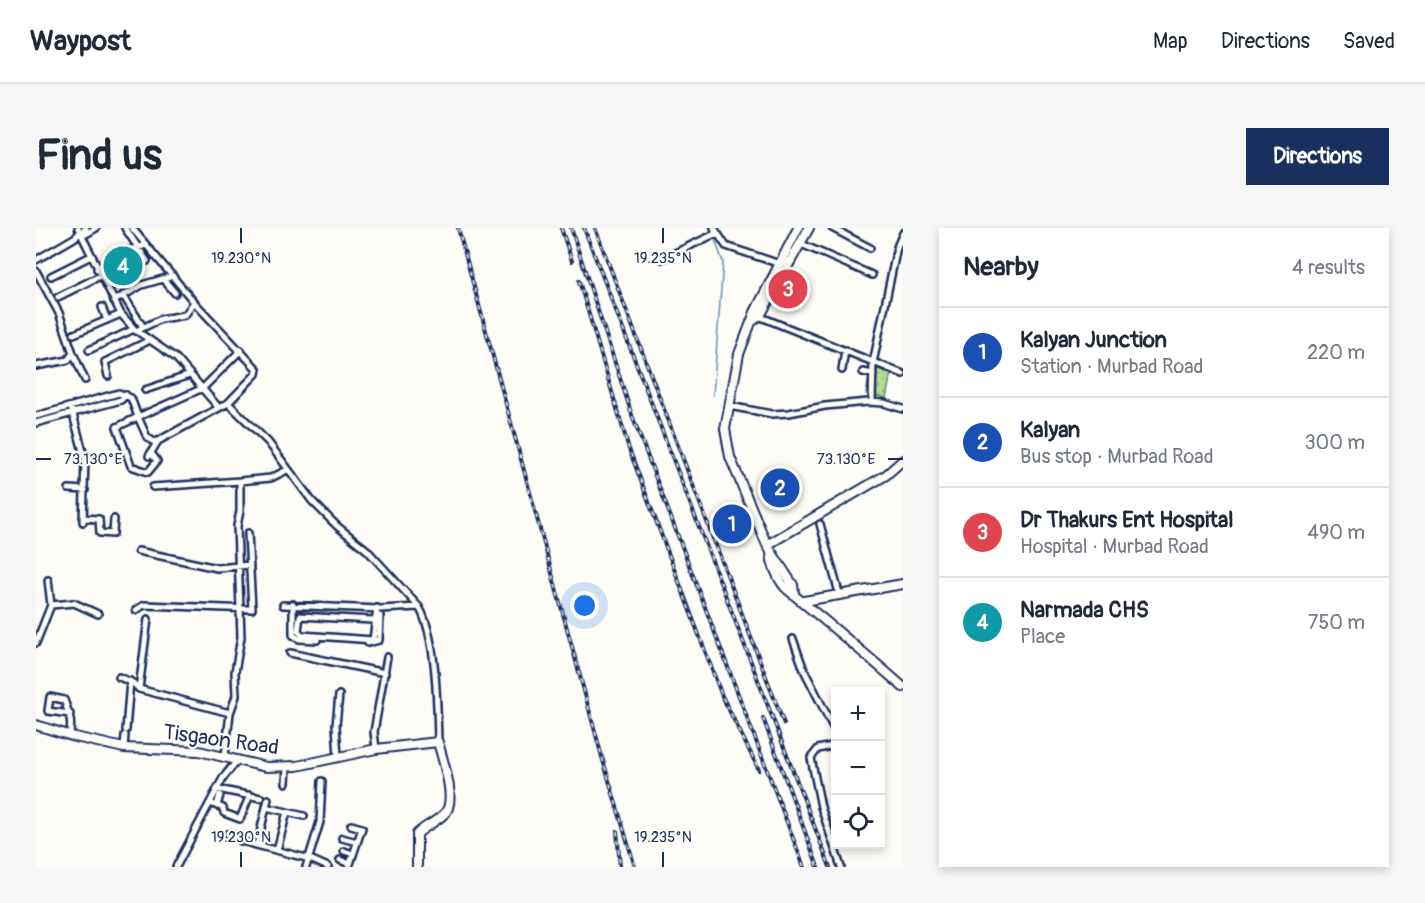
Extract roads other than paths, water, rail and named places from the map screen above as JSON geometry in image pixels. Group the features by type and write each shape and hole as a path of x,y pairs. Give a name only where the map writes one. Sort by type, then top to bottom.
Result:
{"street":[{"path":"36,260 82,231 96,228"},
{"path":"125,228 147,261"},
{"path":"36,416 119,393 131,398 144,439 154,442 228,403 256,374 256,365 194,302 132,228"},
{"path":"798,228 739,354 725,429 730,458 769,548 772,562 787,589 795,593 903,687"},
{"path":"756,317 809,228"},
{"path":"832,228 870,248"},
{"path":"82,231 100,276 121,314 135,330 176,358 219,408"},
{"path":"662,259 715,231 726,246 780,264"},
{"path":"872,402 873,363 897,247 903,233"},
{"path":"793,239 872,275"},
{"path":"97,269 115,255 146,244"},
{"path":"51,276 91,256"},
{"path":"36,271 59,313 85,380"},
{"path":"58,297 100,276"},
{"path":"114,301 142,285 173,276"},
{"path":"163,279 176,293"},
{"path":"123,295 143,327"},
{"path":"89,350 161,319 185,315 194,302"},
{"path":"102,307 107,320"},
{"path":"74,334 121,314"},
{"path":"756,317 903,374"},
{"path":"108,376 105,362 150,340"},
{"path":"158,441 150,455 157,461 148,472 129,463 116,428 203,388 241,350"},
{"path":"842,370 845,350"},
{"path":"36,366 68,360 74,353"},
{"path":"863,372 873,374"},
{"path":"145,390 190,375"},
{"path":"36,423 121,400 126,395"},
{"path":"98,399 101,406"},
{"path":"729,406 772,414 872,402 903,409"},
{"path":"228,403 268,442 287,470 329,518 367,550 419,607 425,617 436,689 438,742 449,790 450,806 446,813 417,834 417,867"},
{"path":"72,407 83,447 86,490 83,520 99,519 100,533 113,534 114,519"},
{"path":"769,548 886,475 903,460"},
{"path":"153,487 271,478 287,470"},
{"path":"225,756 230,713 236,696 241,609 237,526 240,512 240,480"},
{"path":"69,489 86,490"},
{"path":"820,524 839,593"},
{"path":"136,610 144,605 253,608 248,533"},
{"path":"138,551 217,567 250,565"},
{"path":"36,643 51,605 48,580"},
{"path":"804,601 839,593 903,584"},
{"path":"51,605 74,603 98,614"},
{"path":"293,604 293,635 296,638 375,643 379,640 378,608"},
{"path":"283,605 419,607"},
{"path":"372,620 300,616 297,631 302,635 373,640 378,608"},
{"path":"139,689 148,619"},
{"path":"793,639 804,670 831,723"},
{"path":"290,653 385,673"},
{"path":"376,749 374,732 387,657"},
{"path":"119,677 130,681 139,689 230,713"},
{"path":"124,748 130,681"},
{"path":"338,757 336,725 339,695"},
{"path":"69,736 72,725 70,714 63,699 50,697 48,711 70,714"},
{"name":"Tisgaon Road","path":"36,725 69,736 124,748 184,750 225,756 236,762 266,767 286,767 376,749 438,742"},
{"path":"831,746 818,749 811,758 821,807 842,867"},
{"path":"176,867 210,803 236,762"},
{"path":"286,767 286,783"},
{"path":"306,867 320,822 322,781"},
{"path":"219,792 261,798"},
{"path":"217,806 219,792"},
{"path":"210,803 223,808 224,813 240,819 250,795"},
{"path":"257,845 268,799"},
{"path":"266,807 304,816"},
{"path":"277,850 286,812"},
{"path":"340,860 349,865 357,844 362,828 351,825"},
{"path":"228,834 257,845 310,859 328,867"},
{"path":"342,838 364,849"},
{"path":"344,851 353,854"}],"waterway":[{"path":"713,395 723,262 714,237"}],"railway":[{"path":"458,228 602,757 635,867"},
{"path":"561,228 572,261"},
{"path":"571,228 633,418 804,867"},
{"path":"584,228 830,867"},
{"path":"595,228 784,724"},
{"path":"579,281 629,449 722,696 759,770"},
{"path":"763,718 818,867"},
{"path":"617,831 620,867"}],"place":[{"name":"Narmada CHS","path":"123,266"},
{"name":"Dr Thakurs Ent Hospital","path":"788,289"},
{"name":"Kalyan","path":"780,488"},
{"name":"Kalyan Junction","path":"732,524"}]}
